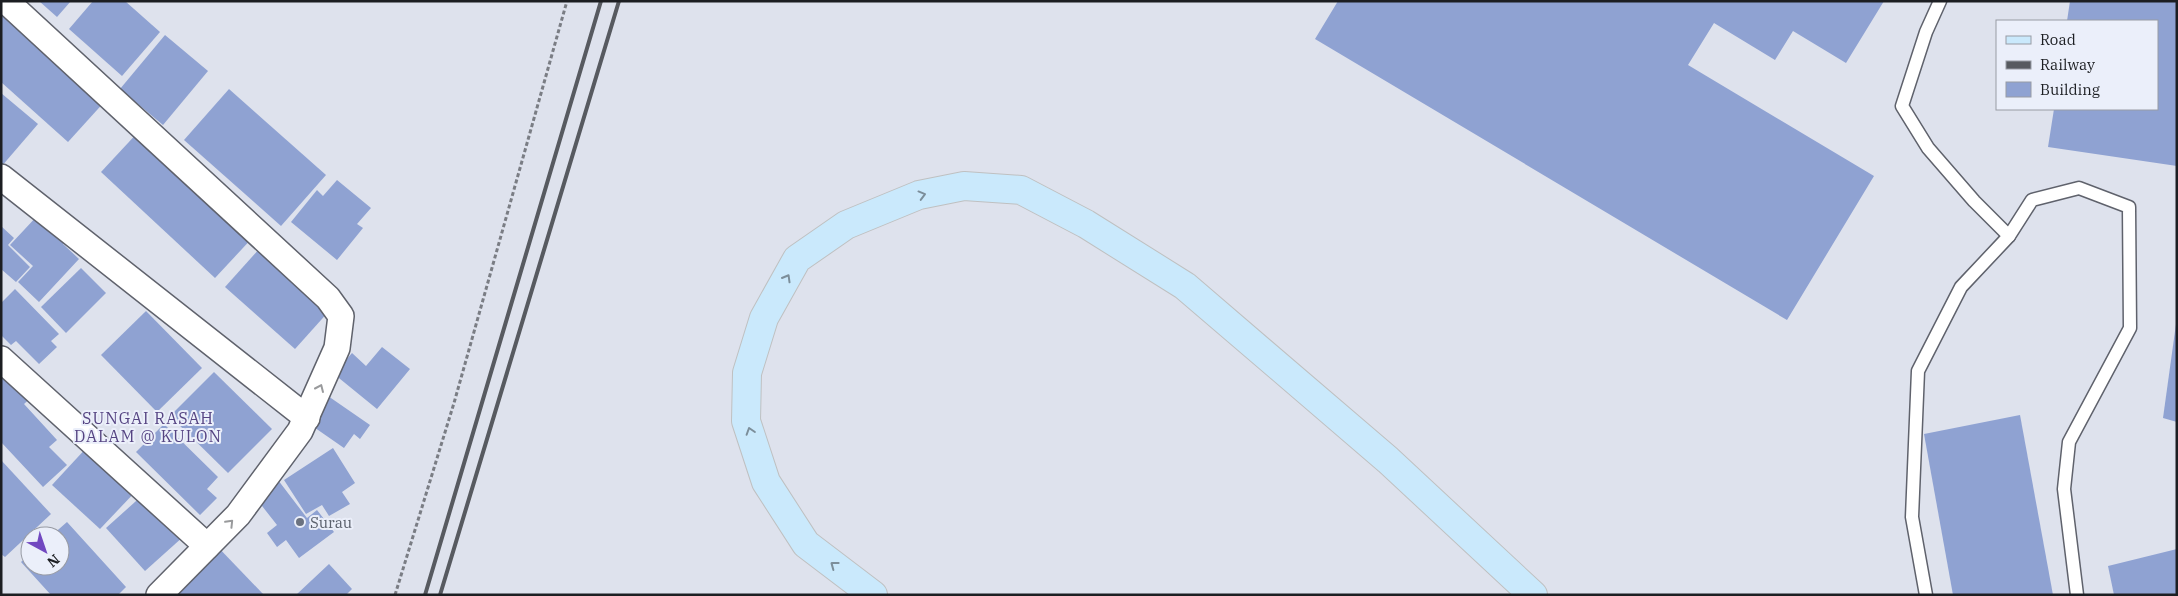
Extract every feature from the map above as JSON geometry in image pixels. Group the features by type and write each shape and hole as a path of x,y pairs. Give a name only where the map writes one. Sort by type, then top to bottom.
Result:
{"main road":[{"path":"873,595 806,544 766,482 746,420 747,373 764,318 797,260 846,225 919,195 964,186 1021,190 1086,224 1185,286 1388,460 1533,595"}],"street":[{"path":"6,1 328,298 341,316 337,348 300,431 238,515 159,595"},
{"path":"1,177 306,418"},
{"path":"1,359 207,546"}],"lane":[{"path":"1940,1 1926,32 1902,106 1928,148 1974,201 2010,236"},
{"path":"1926,595 1912,517 1918,371 1961,287 2010,236 2032,200 2080,188 2130,208 2130,328 2069,442 2064,489 2077,595"}],"path":[{"path":"395,595 457,394 567,1"}],"building":[{"path":"39,1 71,1 57,17"},
{"path":"93,1 125,1 160,32 122,76 69,29"},
{"path":"1338,1 1884,1 1846,63 1793,31 1775,60 1714,23 1688,65 1874,176 1787,320 1315,39"},
{"path":"2070,1 2177,1 2177,166 2048,147 2054,110 2158,110 2158,20 2067,20"},
{"path":"1,3 107,99 68,142 1,82"},
{"path":"165,35 208,71 163,125 120,89"},
{"path":"229,89 326,175 281,226 184,140"},
{"path":"1,93 38,124 1,167"},
{"path":"141,129 255,235 215,278 101,172"},
{"path":"337,180 371,208 357,224 363,228 337,260 291,222 317,190 323,196"},
{"path":"38,215 66,241 63,244 79,259 39,302 18,282 33,266 10,245"},
{"path":"1,226 14,238 8,245 30,267 16,282 1,269"},
{"path":"260,248 330,310 295,349 225,287"},
{"path":"81,268 106,293 66,333 41,307"},
{"path":"15,289 59,334 51,341 57,347 39,364 16,341 11,345 1,335 1,303"},
{"path":"146,311 202,368 157,412 101,355"},
{"path":"2177,324 2177,422 2163,418"},
{"path":"382,347 410,369 377,409 334,374 352,353 366,366"},
{"path":"1,370 34,395 24,404 57,440 49,447 67,465 43,487 1,442"},
{"path":"214,372 272,429 228,473 170,416"},
{"path":"328,396 370,425 360,439 354,434 344,448 308,423"},
{"path":"2020,415 2053,595 1953,595 1924,434"},
{"path":"164,424 218,477 207,489 217,498 200,515 136,452"},
{"path":"89,445 137,490 100,529 52,485"},
{"path":"333,448 355,483 342,492 350,504 329,516 322,505 306,514 284,480"},
{"path":"1,460 51,514 38,526 20,526 20,543 5,557 1,554"},
{"name":"Surau","path":"278,480 307,518 317,510 334,532 299,558 286,540 277,547 267,533 277,525 255,497"},
{"path":"145,493 184,536 145,571 106,528"},
{"path":"67,522 126,587 118,595 51,595 34,576 70,576 70,526 62,526"},
{"path":"215,544 264,595 176,595"},
{"path":"2177,549 2177,595 2114,595 2108,566"},
{"path":"329,564 352,589 346,595 296,595"}],"railway":[{"path":"425,595 601,1"},
{"path":"440,595 619,1"}],"place":[{"name":"Surau","path":"300,522"}],"district":[{"name":"SUNGAI RASAH DALAM @ KULON","path":"148,427"}]}
